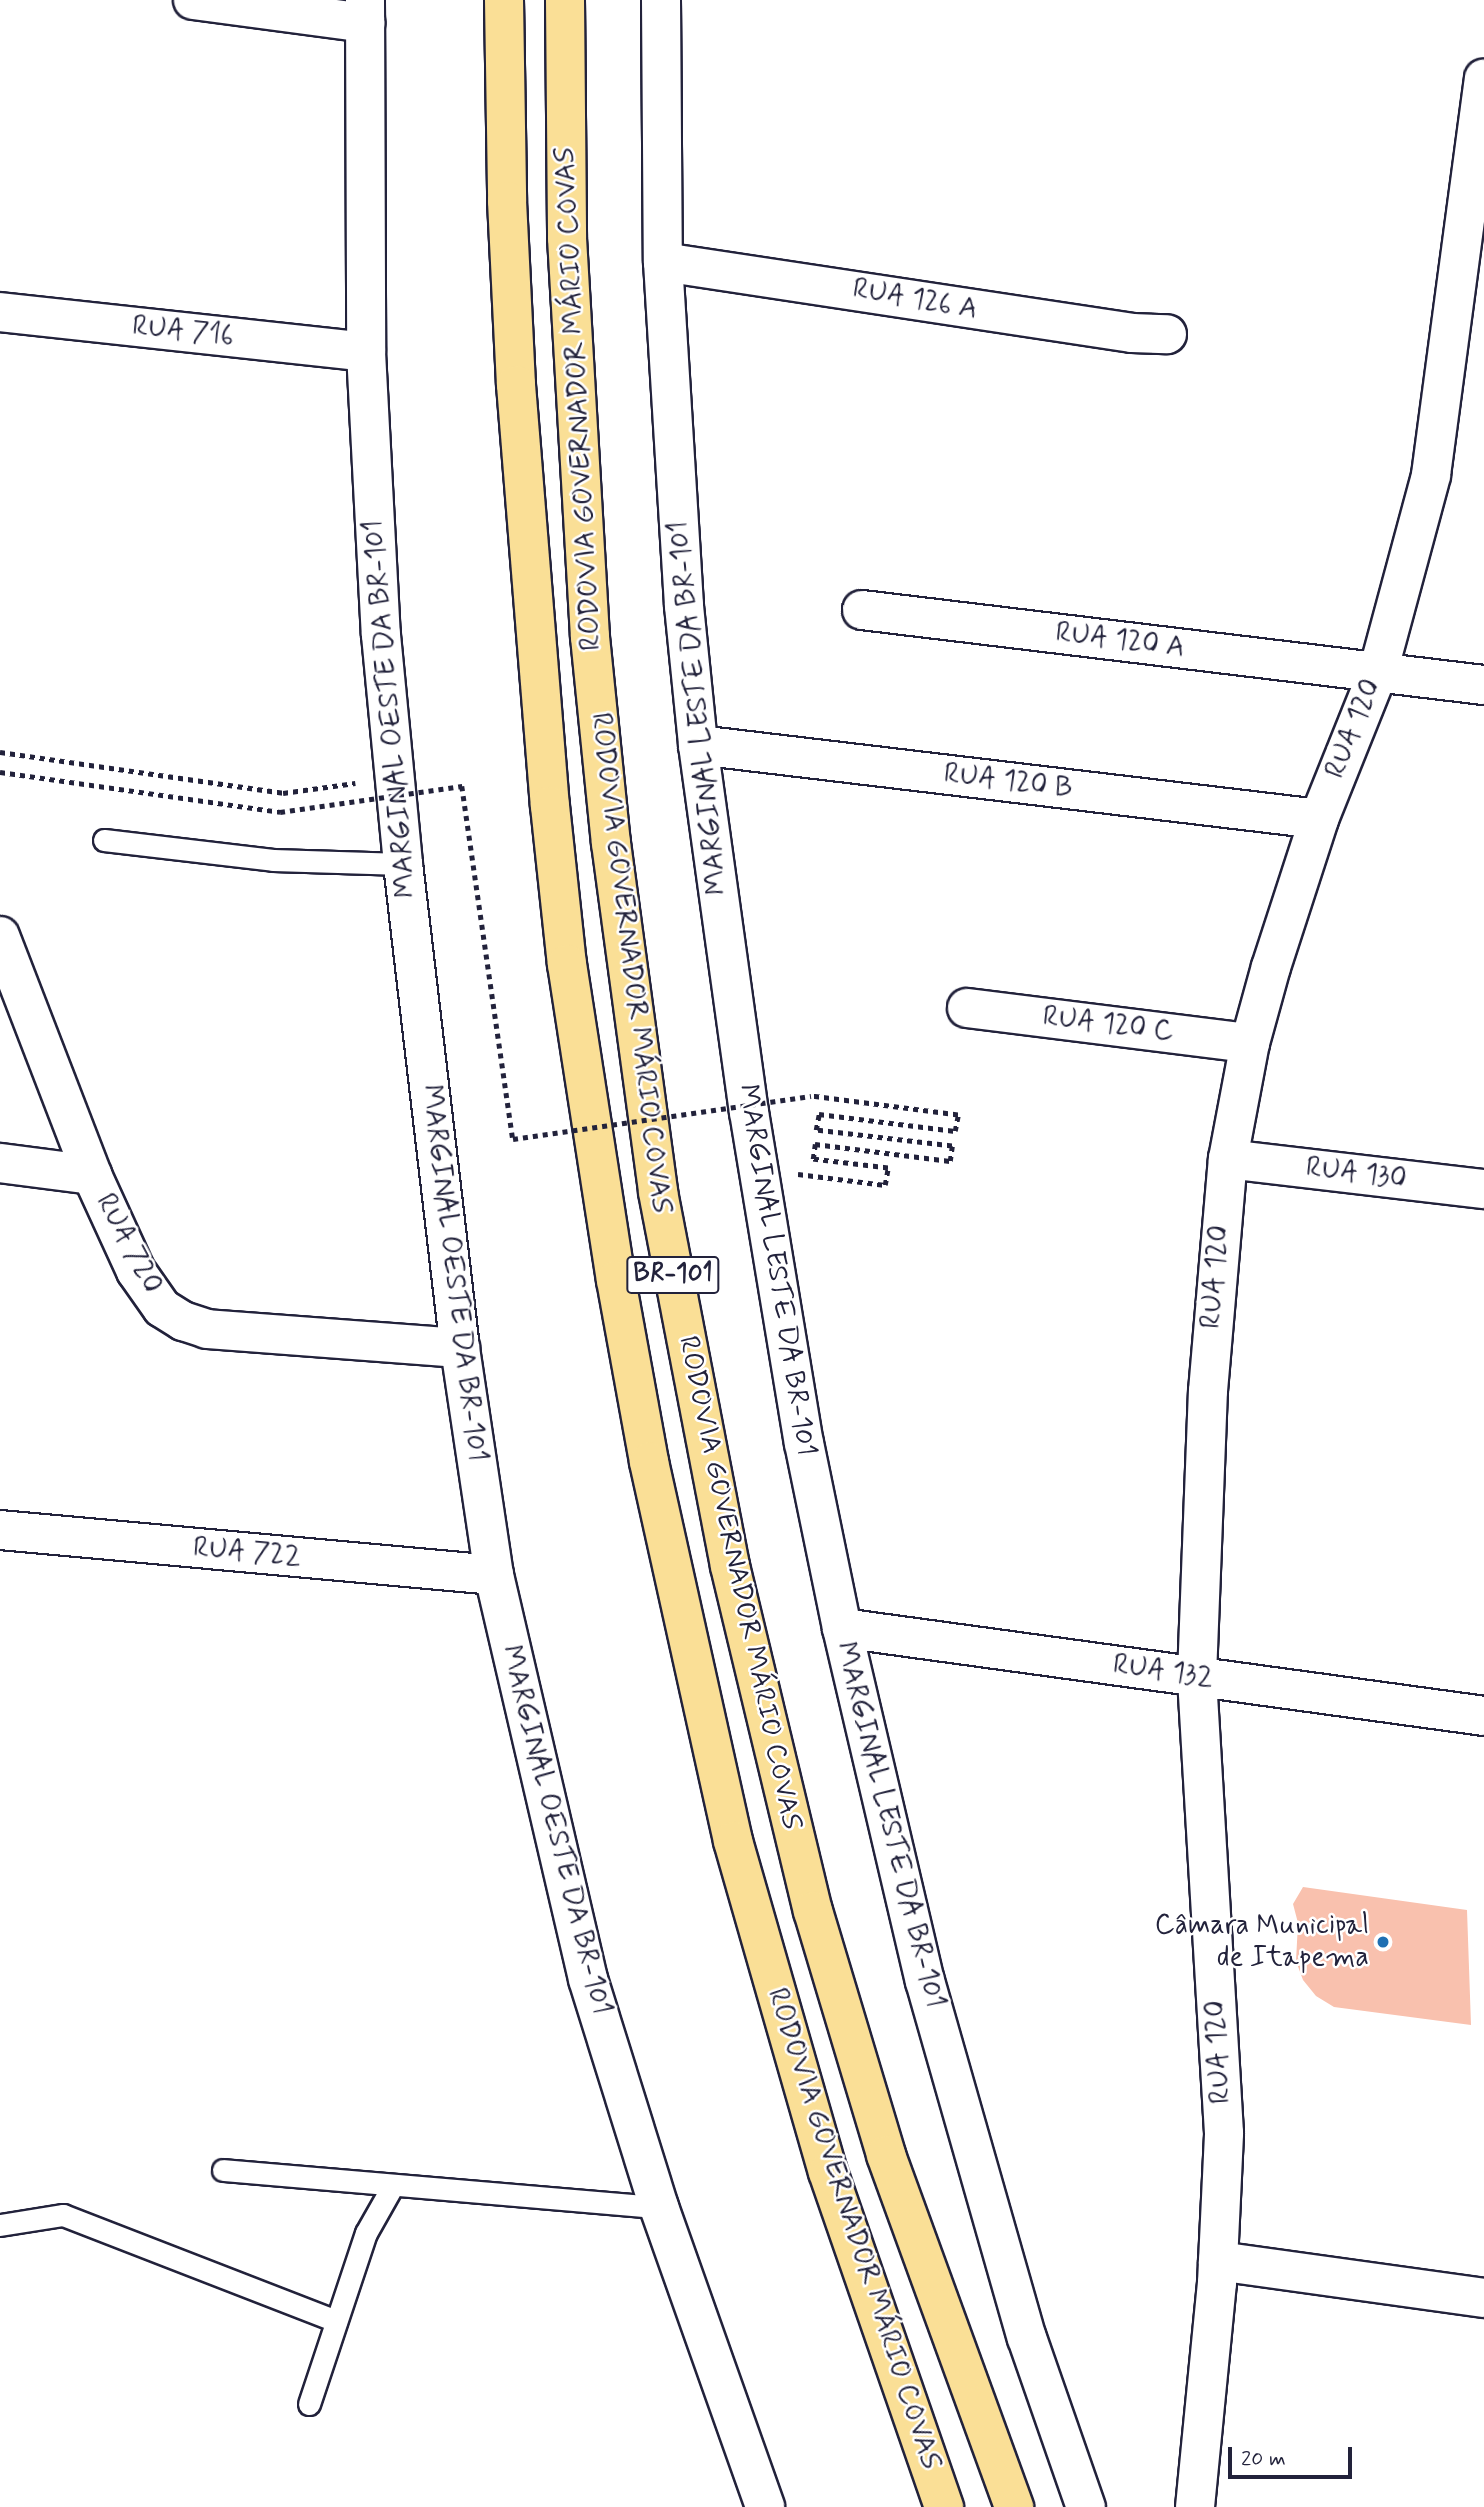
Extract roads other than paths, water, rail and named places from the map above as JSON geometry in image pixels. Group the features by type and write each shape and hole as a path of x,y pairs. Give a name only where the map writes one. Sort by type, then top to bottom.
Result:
{"highway":[{"name":"RODOVIA GOVERNADOR MÁRIO COVAS","path":"504,0 507,201 516,385 549,793 569,976 616,1280 649,1462 733,1841 828,2172 944,2507"},
{"name":"RODOVIA GOVERNADOR MÁRIO COVAS","path":"565,0 567,238 590,637 613,857 658,1192 730,1566 813,1911 886,2155 1014,2507"},
{"path":"926,2459 930,2507"}],"street":[{"path":"194,0 365,11"},
{"name":"MARGINAL LESTE DA BR-101","path":"661,0 663,262 684,606 698,745 749,1112 804,1443 842,1628 963,2120 1027,2339 1086,2507"},
{"name":"MARGINAL OESTE DA BR-101","path":"365,11 366,352 381,635 403,864 460,1348 494,1576 588,1979 659,2207 765,2507"},
{"name":"RUA 120","path":"1195,2507 1218,2261 1224,2133 1197,1676 1208,1391 1228,1159 1250,1042 1318,819 1378,672 1409,568 1435,451 1484,79"},
{"name":"RUA 126 A","path":"663,262 1132,333 1167,334"},
{"name":"RUA 716","path":"0,312 366,352"},
{"name":"RUA 120 A","path":"862,610 1484,685"},
{"name":"RUA 120 B","path":"698,745 1318,819"},
{"name":"RUA 720","path":"0,936 92,1175 150,1295 183,1321 207,1329 460,1348"},
{"name":"RUA 120 C","path":"967,1008 1250,1042"},
{"name":"RUA 130","path":"1228,1159 1484,1189"},
{"path":"0,1163 92,1175"},
{"name":"RUA 722","path":"0,1530 494,1576"},
{"name":"RUA 132","path":"842,1628 1484,1716"},
{"path":"1218,2261 1484,2298"}],"lane":[{"path":"104,840 273,860 403,864"},
{"path":"223,2169 392,2187 659,2207"},
{"path":"309,2404 366,2233 392,2187"},
{"path":"0,2225 63,2215 336,2321"}],"place":[{"name":"Câmara Municipal de Itapema","path":"1383,1942"}]}
